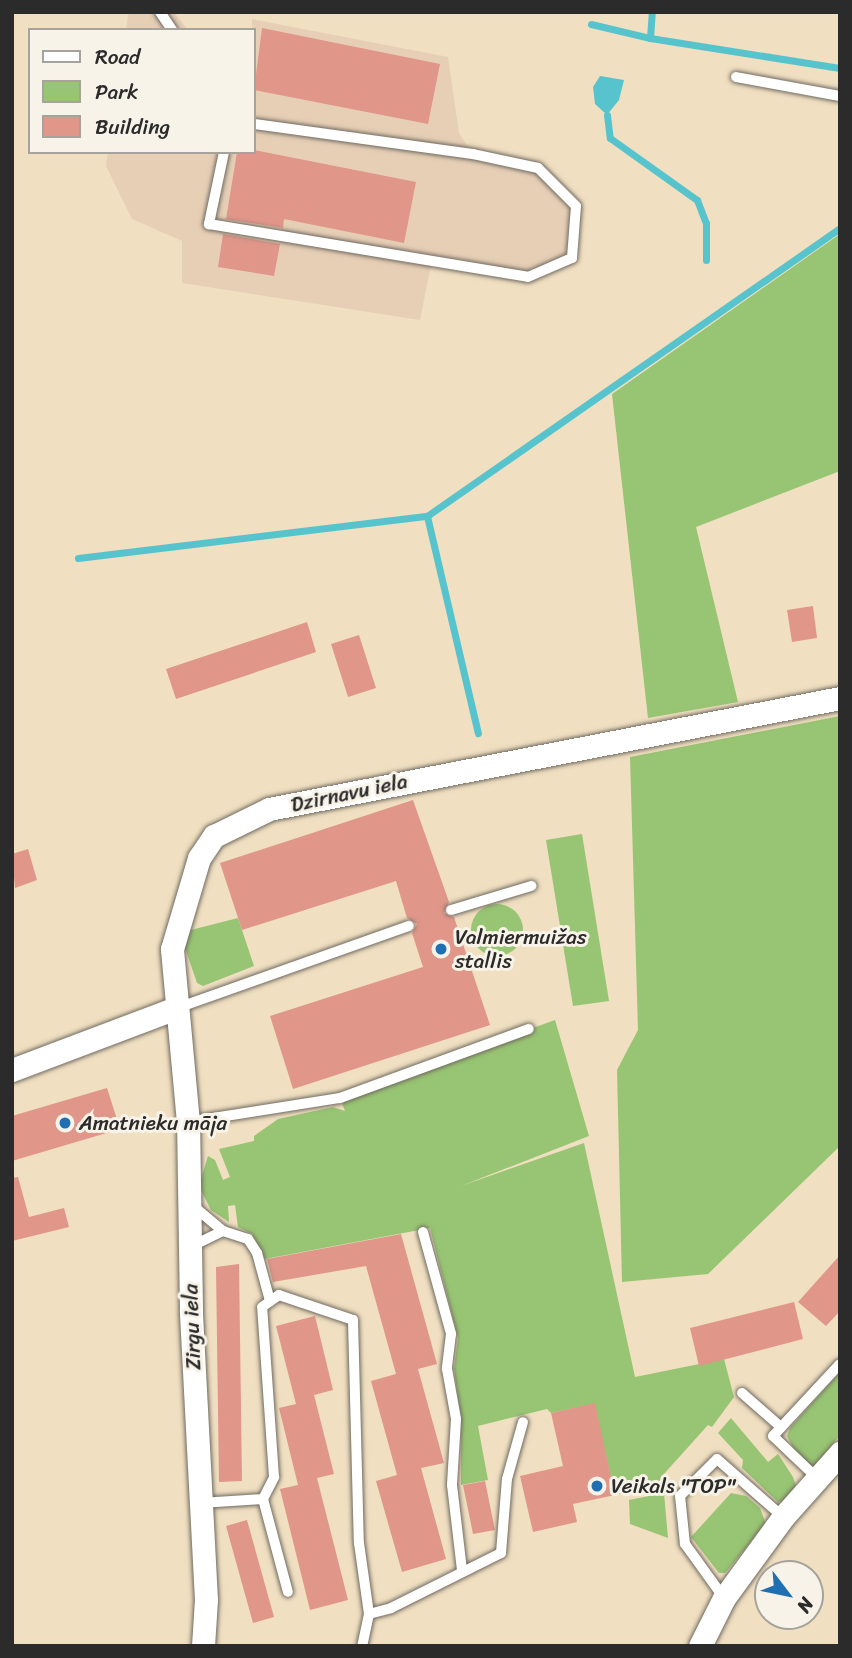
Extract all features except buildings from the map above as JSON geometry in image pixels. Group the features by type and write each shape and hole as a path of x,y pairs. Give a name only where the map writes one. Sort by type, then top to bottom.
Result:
{"street":[{"name":"Dzirnavu iela","path":"176,1008 172,949 199,858 214,836 269,809 840,698"},
{"path":"12,1070 176,1008"},
{"name":"Zirgu iela","path":"176,1008 188,1122 189,1247 206,1600 203,1646"},
{"path":"700,1646 724,1598 783,1517 840,1453"}],"lane":[{"path":"160,12 171,28"},
{"path":"736,77 840,96"},
{"path":"224,154 209,224 528,278 572,258 576,206 538,168 473,154 256,124"},
{"path":"451,910 531,886"},
{"path":"176,1008 409,926"},
{"path":"188,1122 340,1098 530,1029"},
{"path":"188,1202 223,1231 248,1239 257,1253 270,1301"},
{"path":"189,1247 223,1231"},
{"path":"423,1232 451,1334 447,1369 456,1419 452,1485 462,1570"},
{"path":"288,1592 263,1499 274,1477 262,1307 279,1295 353,1320 359,1543 369,1614 362,1646"},
{"path":"818,1479 773,1436 840,1364"},
{"path":"742,1393 781,1427"},
{"path":"369,1614 391,1608 462,1570 501,1553 507,1479 523,1422"},
{"path":"724,1598 685,1544 680,1496 717,1459 783,1517"},
{"path":"200,1503 263,1499"}],"shaded area":[{"path":"133,12 174,12 186,28 126,28 128,15"},
{"path":"252,19 448,57 459,133 473,154 538,168 576,206 572,258 528,277 431,265 420,320 182,283 182,241 132,219 106,166 108,154 256,154 256,28 252,28"}],"green space":[{"path":"840,234 840,471 696,527 738,702 648,718 612,394"},
{"path":"840,716 840,1146 708,1274 622,1282 617,1070 638,1030 630,757"},
{"path":"582,834 609,1001 573,1006 546,840"},
{"path":"497,904 507,906 515,912 521,920 521,940 515,948 507,954 497,956 487,954 479,948 473,940 471,930 473,920 479,912 487,906"},
{"path":"238,918 254,966 203,986 197,983 185,948 187,931"},
{"path":"555,1020 589,1136 461,1186 584,1143 635,1377 724,1359 734,1397 712,1427 708,1425 663,1475 663,1486 615,1495 594,1404 551,1413 547,1409 478,1426 488,1480 461,1485 461,1420 454,1369 458,1338 430,1228 265,1259 252,1234 238,1227 235,1205 228,1206 229,1222 211,1210 199,1186 208,1156 215,1160 223,1180 230,1177 219,1149 254,1141 254,1136 278,1119 333,1107 345,1111 340,1098"},
{"path":"840,1372 840,1435 815,1466 807,1464 787,1436 790,1428"},
{"path":"731,1418 768,1462 778,1454 796,1486 786,1501 778,1502 742,1468 743,1460 718,1433"},
{"path":"664,1493 668,1538 630,1524 629,1500"},
{"path":"731,1493 746,1496 760,1508 766,1524 725,1573 719,1573 691,1537"}],"water":[{"path":"600,76 624,80 619,100 607,115 595,104 593,87"}],"waterway":[{"path":"650,38 652,12"},
{"path":"591,24 650,38 840,68"},
{"path":"607,115 610,138 697,200 706,223 706,260"},
{"path":"78,558 427,516 840,228"},
{"path":"427,516 478,733"}],"place":[{"name":"Valmiermuižas stallis","path":"441,949"},
{"name":"Amatnieku māja","path":"65,1123"},
{"name":"Veikals \"TOP\"","path":"597,1486"}]}
